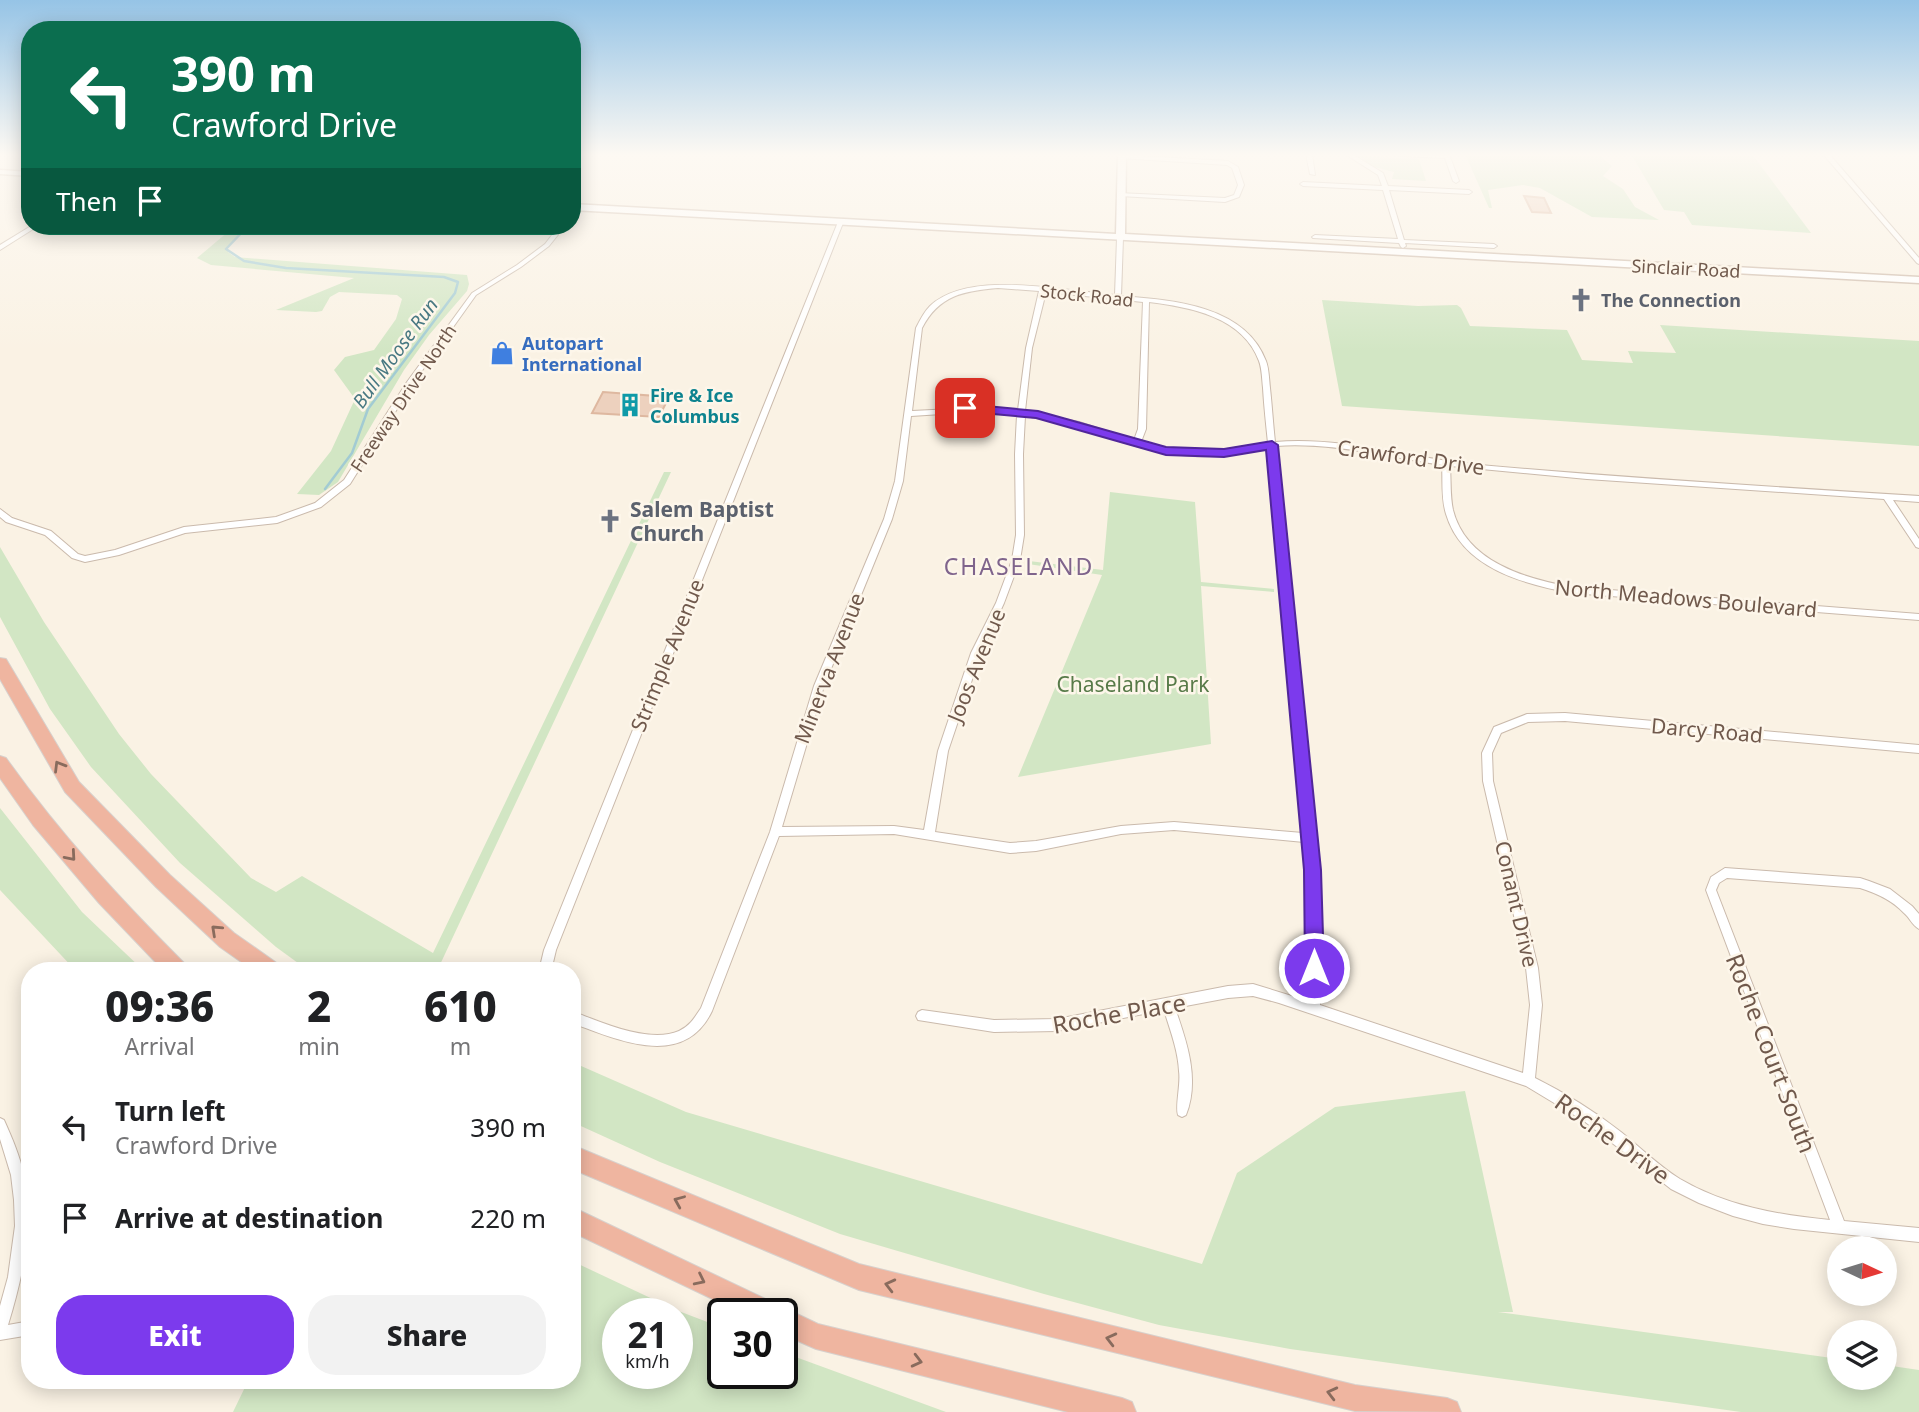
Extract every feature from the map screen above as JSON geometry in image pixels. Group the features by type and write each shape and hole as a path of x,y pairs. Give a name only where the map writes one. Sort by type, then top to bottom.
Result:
{"highway":[{"path":"0,664 72,787 163,881 227,940 258,962"},
{"path":"0,763 31,811 120,913 169,962"},
{"path":"581,1161 859,1277 1355,1398 1447,1412"},
{"path":"581,1223 737,1298"},
{"path":"798,1328 816,1336 1122,1412"}],"main road":[{"name":"Sinclair Road","path":"785,220 1919,280"},
{"path":"1120,220 1120,238"}],"street":[{"path":"1395,220 1405,253"},
{"path":"1883,220 1919,262"},
{"name":"Strimple Avenue","path":"547,962 840,223"},
{"path":"0,248 21,235"},
{"name":"Freeway Drive North","path":"0,512 9,520 48,533 75,556 99,557 184,530 277,520 318,505 347,482 411,382 474,294 519,266 547,245 555,235"},
{"path":"1315,237 1494,246"},
{"path":"1118,298 1120,238"},
{"name":"Stock Road","path":"940,300 973,288 1011,286 1118,298 1205,312 1233,324 1247,334 1258,349 1264,364 1272,445"},
{"name":"Joos Avenue","path":"929,834 943,751 976,653 1000,603 1016,560 1020,535 1021,412 1029,348 1043,290"},
{"name":"Minerva Avenue","path":"581,1020 626,1037 670,1039 691,1031 706,1011 775,832 819,686 888,519 899,481 919,328 925,313 940,300"},
{"path":"1137,443 1142,429 1146,302"},
{"name":"Crawford Drive","path":"909,414 965,408 1021,412 1079,425 1166,451 1195,454 1224,453 1287,443 1344,447 1446,463 1919,499"},
{"path":"1272,445 1309,838 1314,910 1314,1008"},
{"name":"North Meadows Boulevard","path":"1446,463 1447,501 1457,532 1488,563 1528,581 1572,590 1919,617"},
{"path":"1887,497 1919,545"},
{"name":"Darcy Road","path":"1497,730 1527,718 1555,716 1919,749"},
{"name":"Conant Drive","path":"1497,730 1487,753 1488,780 1532,968 1536,1005 1528,1081"},
{"path":"775,832 894,830 1010,848 1121,830 1174,826 1309,838"},
{"name":"Roche Court South","path":"1839,1226 1713,902 1711,890 1715,880 1726,873 1847,882 1877,887 1906,907 1919,924"},
{"name":"Roche Place","path":"922,1016 993,1026 1057,1026 1228,992 1253,990 1314,1008"},
{"path":"1168,1005 1184,1051 1188,1076 1182,1111"},
{"name":"Roche Drive","path":"1314,1008 1528,1081 1557,1096 1620,1139 1675,1184 1748,1215 1919,1235"},
{"path":"0,1124 16,1165 21,1187"},
{"path":"21,1236 20,1257 0,1331 21,1329"}],"green space":[{"path":"1689,220 1801,220 1811,233 1692,225"},
{"path":"224,235 241,235 228,247 228,252 235,257 467,275 469,284 467,291 429,335 404,370 338,482 319,495 297,494 331,451 355,399 334,370 345,357 374,350 396,319 402,299 397,295 339,292 330,297 322,311 276,310 354,278 211,265 197,258"},
{"path":"1322,300 1418,306 1457,305 1470,326 1567,330 1582,360 1633,363 1628,351 1676,353 1660,325 1919,341 1919,446 1342,406"},
{"path":"664,472 671,472 441,962 297,962 180,863 91,767 50,709 0,617 0,547 44,622 119,734 151,774 251,878 276,892 302,876 433,953"},
{"name":"Chaseland Park","path":"1110,492 1195,502 1201,582 1274,589 1274,592 1201,586 1211,744 1018,777 1102,575 1028,564 1029,561 1103,570"},
{"path":"0,808 82,912 135,962 68,962 0,890"},
{"path":"581,1066 686,1112 1202,1264 1237,1173 1335,1107 1465,1091 1513,1312 1498,1312 1827,1357 1827,1390 1897,1390 1897,1367 1919,1370 1919,1412 1741,1412 1290,1349 1159,1325 840,1234 660,1162 581,1126"},
{"path":"581,1265 651,1298 602,1298 602,1389 693,1389 693,1317 707,1322 707,1389 798,1389 798,1358 946,1412 233,1412 244,1389 581,1389"}],"building":[{"name":"Fire & Ice Columbus","path":"603,392 669,397 659,417 592,413"}],"waterway":[{"name":"Bull Moose Run","path":"239,235 226,249 244,261 286,268 444,277 458,282 455,293 368,409 352,453 325,489"}],"place":[{"name":"The Connection","path":"1581,300"},
{"name":"Autopart International","path":"502,353"},
{"name":"Fire & Ice Columbus","path":"630,405"},
{"name":"Salem Baptist Church","path":"610,521"}],"district":[{"name":"CHASELAND","path":"1019,566"}],"route":[{"path":"965,408 1038,415 1166,451 1224,453 1272,445 1312,870 1314,968"}]}
